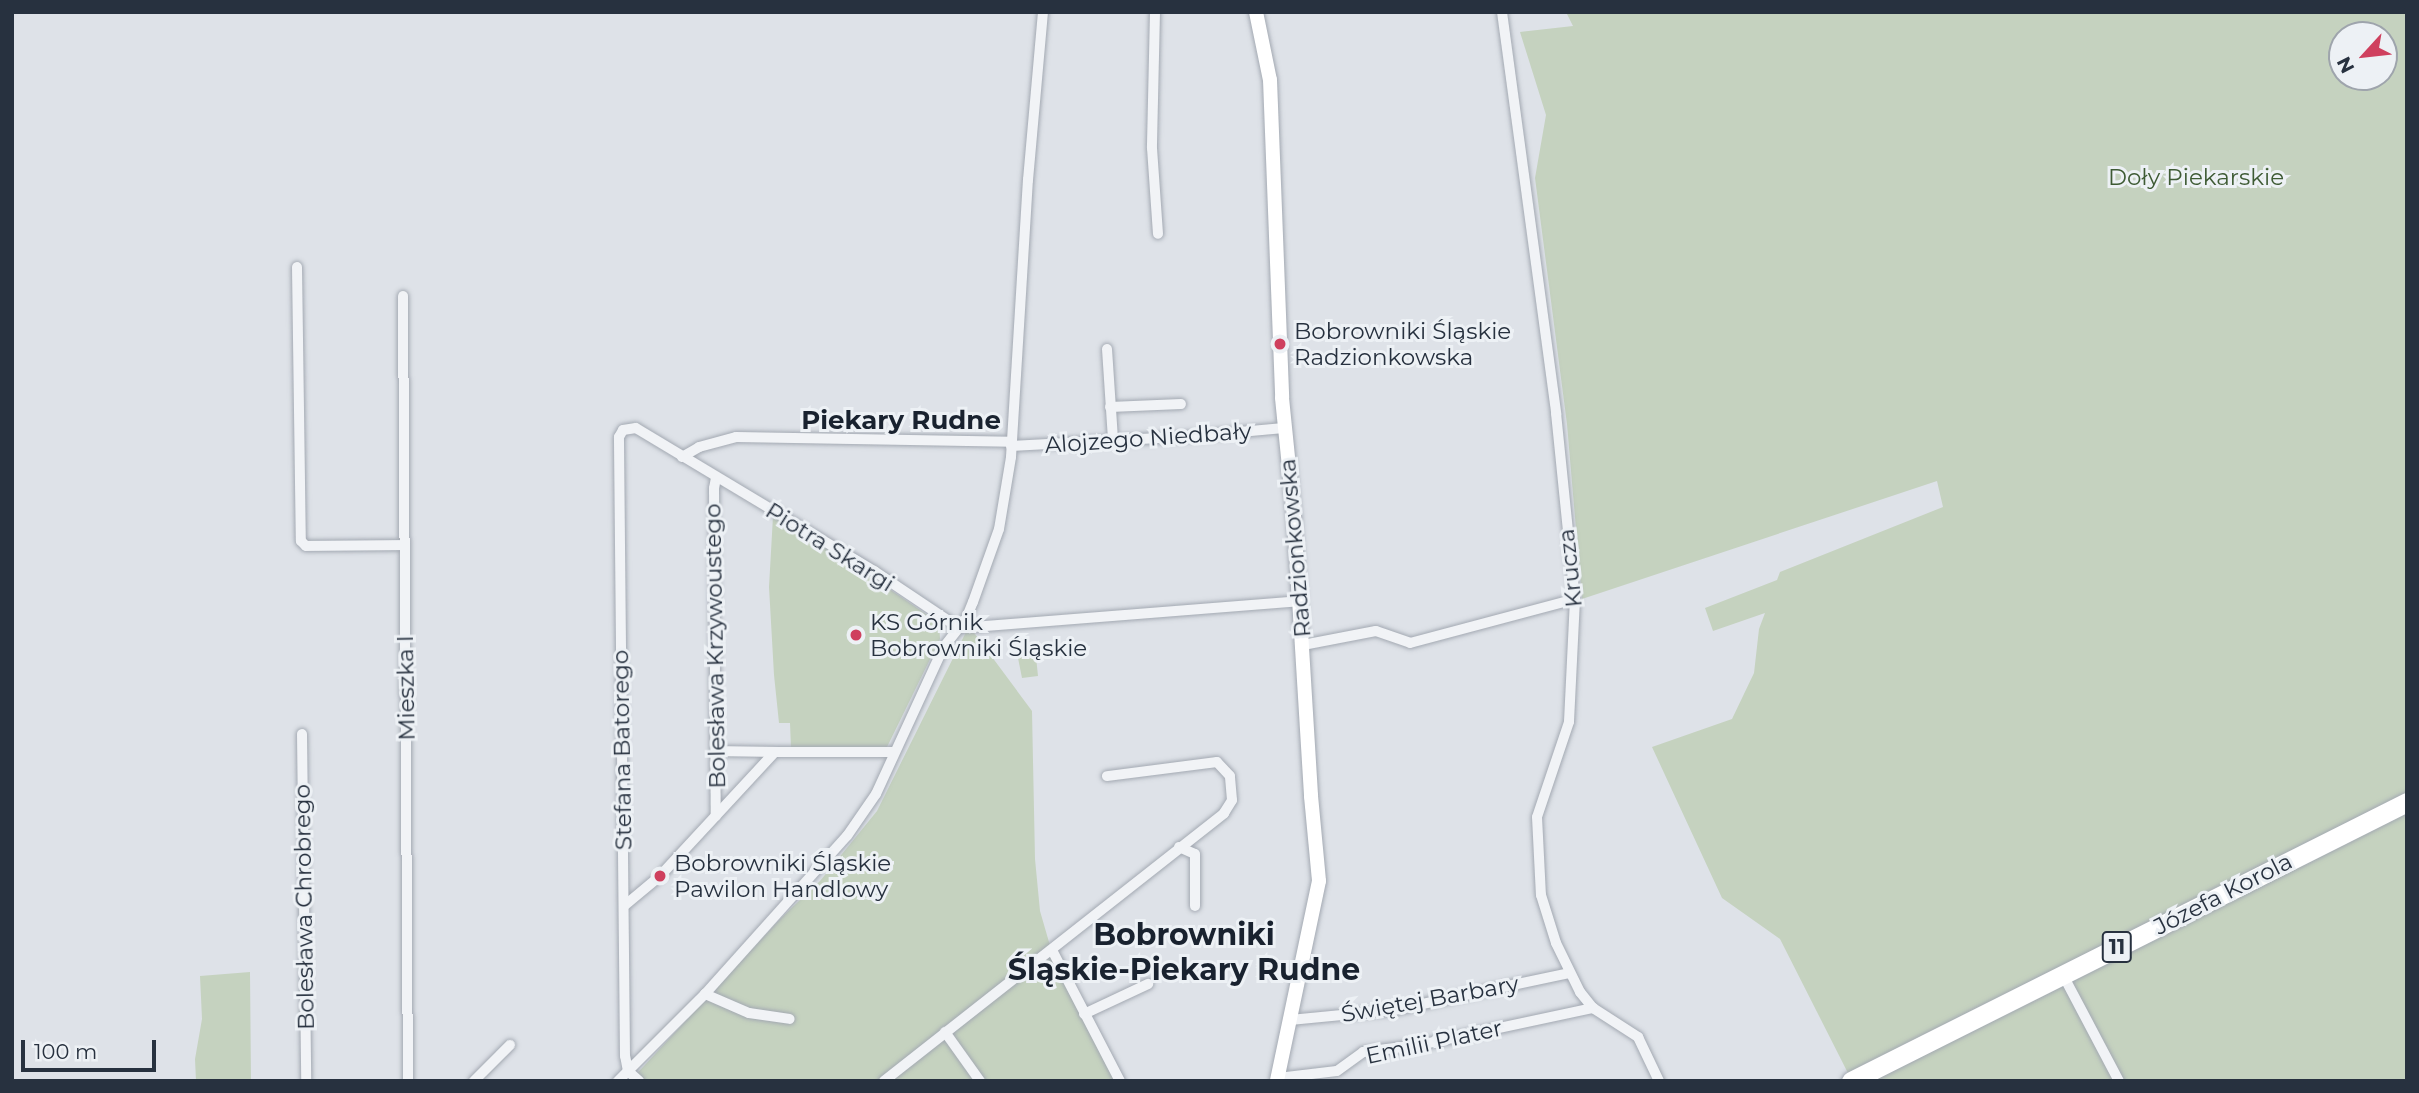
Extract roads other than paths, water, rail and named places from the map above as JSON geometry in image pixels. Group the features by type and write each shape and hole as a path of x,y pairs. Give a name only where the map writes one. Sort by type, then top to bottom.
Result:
{"highway":[{"name":"Józefa Korola","path":"1851,1081 2407,802"}],"street":[{"path":"618,1081 705,994 847,836 876,794 943,648 959,628 973,602 999,529 1007,487 1028,180 1043,12"},
{"path":"1154,12 1152,148 1158,234"},
{"name":"Radzionkowska","path":"1256,12 1265,51 1272,110 1284,428 1300,601 1311,796 1319,881 1278,1079"},
{"name":"Krucza","path":"1502,12 1556,413 1574,598 1573,685 1569,722 1537,817 1541,895 1546,917 1570,973 1593,1008 1638,1037 1659,1081"},
{"path":"296,267 301,541 306,546 405,545"},
{"name":"Mieszka I","path":"403,296 408,1081"},
{"path":"1107,349 1113,440"},
{"path":"1110,407 1181,404"},
{"name":"Piotra Skargi","path":"623,430 636,428 874,571 959,628"},
{"name":"Alojzego Niedbały","path":"682,457 692,450 736,437 1011,444 1284,428"},
{"name":"Stefana Batorego","path":"623,430 619,437 628,1072"},
{"name":"Bolesława Krzywoustego","path":"716,478 716,816"},
{"path":"1303,645 1376,631 1410,643 1418,642 1574,598"},
{"path":"959,628 1300,601"},
{"name":"Bolesława Chrobrego","path":"302,734 306,1081"},
{"path":"717,751 894,752"},
{"path":"624,906 660,876 775,752"},
{"path":"884,1081 1224,813 1232,800 1230,776 1217,762 1107,776"},
{"path":"1179,847 1195,854 1195,906"},
{"path":"1052,950 1120,1081"},
{"name":"Świętej Barbary","path":"1290,1020 1394,1010 1570,973"},
{"path":"2063,975 2119,1081"},
{"path":"1084,1014 1148,984"},
{"path":"705,994 749,1013 790,1019"},
{"name":"Emilii Plater","path":"1278,1079 1337,1071 1363,1052 1419,1045 1593,1008"},
{"path":"945,1031 980,1081"},
{"path":"474,1081 510,1045"},
{"path":"628,1072 639,1081"}],"place":[{"name":"Bobrowniki Śląskie Radzionkowska","path":"1280,344"},
{"name":"KS Górnik Bobrowniki Śląskie","path":"856,635"},
{"name":"Bobrowniki Śląskie Pawilon Handlowy","path":"660,876"}],"district":[{"name":"Piekary Rudne","path":"901,421"},
{"name":"Bobrowniki Śląskie-Piekary Rudne","path":"1184,952"}],"park label":[{"name":"Doły Piekarskie","path":"2196,177"}]}
